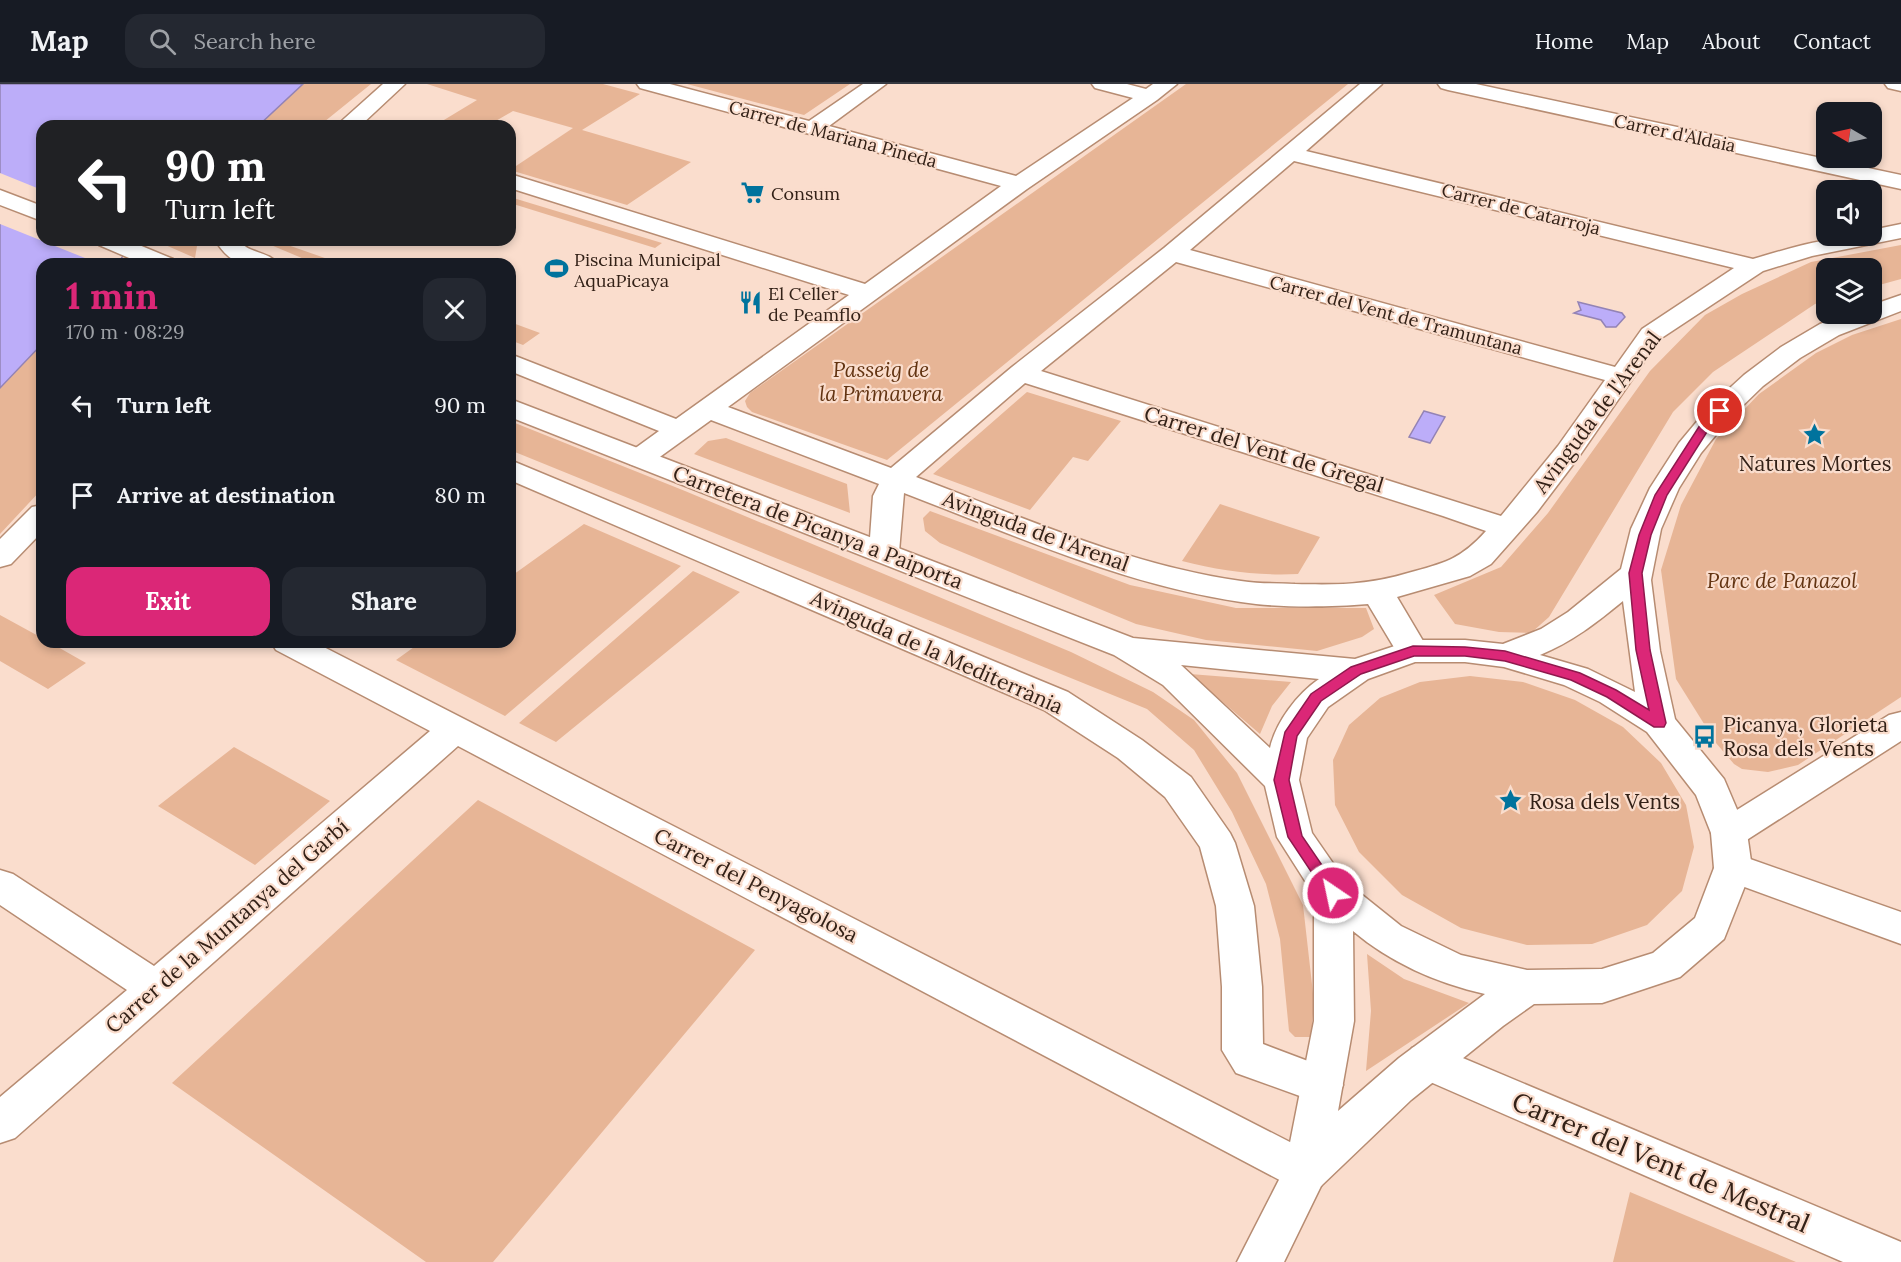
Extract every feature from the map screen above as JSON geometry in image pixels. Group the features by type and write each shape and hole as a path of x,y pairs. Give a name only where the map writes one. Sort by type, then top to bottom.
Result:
{"street":[{"path":"354,120 395,84"},
{"name":"Carrer de Mariana Pineda","path":"647,84 1019,184"},
{"path":"813,128 876,84"},
{"path":"1102,84 1158,90"},
{"path":"884,552 888,496 896,479 1021,373 1172,253 1372,84"},
{"name":"Carrer d'Aldaia","path":"1448,84 1901,182"},
{"path":"1895,84 1901,85"},
{"path":"640,458 1019,184 1158,90"},
{"name":"Carrer de Catarroja","path":"1288,153 1754,266"},
{"path":"516,183 869,293"},
{"path":"0,197 36,212"},
{"name":"Avinguda de l'Arenal","path":"708,409 1095,555 1163,576 1242,592 1340,596 1376,593 1459,569 1480,557 1568,452 1619,376 1651,334 1754,266 1807,250 1901,231"},
{"path":"122,246 150,258"},
{"path":"232,246 255,258"},
{"name":"Carrer del Vent de Tramuntana","path":"1172,253 1619,376"},
{"path":"1882,309 1901,303"},
{"path":"1659,723 1643,650 1636,573 1645,535 1661,495 1706,424 1748,383 1799,345 1843,324"},
{"path":"516,364 680,430"},
{"name":"Carrer del Vent de Gregal","path":"1021,373 1453,509 1506,528"},
{"name":"Carretera de Picanya a Paiporta","path":"516,408 1125,647 1175,677 1281,780"},
{"name":"Avinguda de la Mediterrània","path":"516,472 1056,701 1130,749 1178,787 1217,843 1235,906 1242,987 1243,1050 1251,1060 1322,1085"},
{"path":"0,557 36,521"},
{"path":"1505,656 1552,637 1579,620 1636,573"},
{"path":"1376,593 1386,604 1413,651"},
{"name":"Carretera de Picanya a Paiporta","path":"1125,647 1229,660 1356,671"},
{"name":"Carrer del Penyagolosa","path":"299,648 1306,1172"},
{"path":"1413,651 1465,651 1505,656 1576,677 1611,694 1659,723 1711,789 1731,850 1710,928 1666,966 1602,986 1527,987 1454,970 1388,937 1333,893 1295,837 1281,780 1290,735 1316,698 1356,671 1413,651"},
{"path":"1731,850 1901,724"},
{"name":"Carrer de la Muntanya del Garbí","path":"0,1124 455,729"},
{"path":"1731,850 1901,928"},
{"path":"0,885 156,988"},
{"path":"1260,1262 1306,1172 1334,1021 1333,893"},
{"path":"1306,1172 1376,1103 1484,1016 1527,987"},
{"name":"Carrer del Vent de Mestral","path":"1427,1061 1895,1262"}],"green space":[{"path":"303,84 371,84 326,120 264,120"},
{"path":"427,84 603,84 640,94 582,130 691,162 627,205 516,172 516,166 573,128 513,111 497,120 444,120 477,100"},
{"path":"687,84 850,84 804,115"},
{"name":"Passeig de la Primavera","path":"1186,84 1348,84 887,460 752,412 747,407 745,401 750,393"},
{"path":"516,199 662,243 655,248 516,205"},
{"path":"1901,245 1901,279 1882,284 1882,258 1832,258"},
{"path":"168,246 197,246 195,258"},
{"path":"273,246 291,246 325,258 302,258"},
{"path":"1816,261 1816,304 1713,372 1673,412 1549,617 1531,633 1499,632 1455,624 1434,595 1501,567 1548,513 1650,371 1705,315 1742,294"},
{"name":"Parc de Panazol","path":"1901,319 1901,697 1798,765 1768,772 1742,769 1734,764 1716,743 1676,679 1661,570 1681,505 1716,439 1759,394 1816,353 1852,335"},
{"path":"516,324 540,333 523,345 516,342"},
{"path":"36,350 36,495 0,534 0,388"},
{"path":"1027,392 1121,421 1088,461 1073,457 1030,510 933,474"},
{"path":"516,423 685,491 1071,652 1153,692 1194,720 1237,773 1303,905 1314,1002 1311,1037 1295,1037 1289,1031 1280,939 1266,884 1232,812 1194,750 1147,709 516,452"},
{"path":"726,438 847,484 850,513 694,454 708,441"},
{"path":"1220,504 1320,537 1298,574 1240,572 1182,561"},
{"path":"930,511 1130,585 1236,608 1366,608 1374,629 1362,637 1317,651 1206,640 1136,624 940,543 925,531 923,518"},
{"path":"584,524 681,566 505,716 396,660 413,648 516,648 516,573"},
{"path":"693,571 740,592 556,742 519,723"},
{"path":"0,615 36,635 36,648 60,648 86,663 48,689 0,661"},
{"path":"1190,674 1291,682 1272,706 1260,734"},
{"path":"1470,676 1523,682 1575,700 1623,727 1661,763 1686,805 1694,847 1682,891 1647,925 1592,944 1527,945 1461,928 1402,895 1359,852 1335,805 1333,760 1349,725 1380,698 1420,682"},
{"path":"234,747 330,801 255,865 158,806"},
{"path":"478,800 755,950 493,1262 426,1262 172,1083"},
{"path":"1367,954 1404,979 1469,1003 1366,1071 1371,1011"},
{"path":"1630,1192 1796,1262 1613,1262"}],"shaded area":[{"path":"0,84 303,84 264,120 36,120 36,246 128,246 122,258 36,258 36,350 0,388"},
{"path":"1578,302 1622,313 1625,317 1616,327 1606,327 1601,320 1574,313 1581,310"},
{"path":"1424,411 1445,417 1430,443 1409,437"}],"pier":[{"path":"0,173 36,188 36,238 0,224"},
{"path":"55,246 128,246 121,258 85,258"}],"place":[{"name":"Consum","path":"753,193"},
{"name":"Piscina Municipal AquaPicaya","path":"556,269"},
{"name":"El Celler de Peamflo","path":"750,303"},
{"name":"Natures Mortes","path":"1815,435"},
{"name":"Picanya, Glorieta Rosa dels Vents","path":"1705,736"},
{"name":"Rosa dels Vents","path":"1511,801"}],"route":[{"path":"1333,893 1295,837 1281,780 1290,735 1316,698 1356,671 1413,651 1465,651 1505,656 1576,677 1611,694 1659,723 1649,686 1643,650 1636,573 1645,535 1661,495 1706,424 1720,411"}]}
